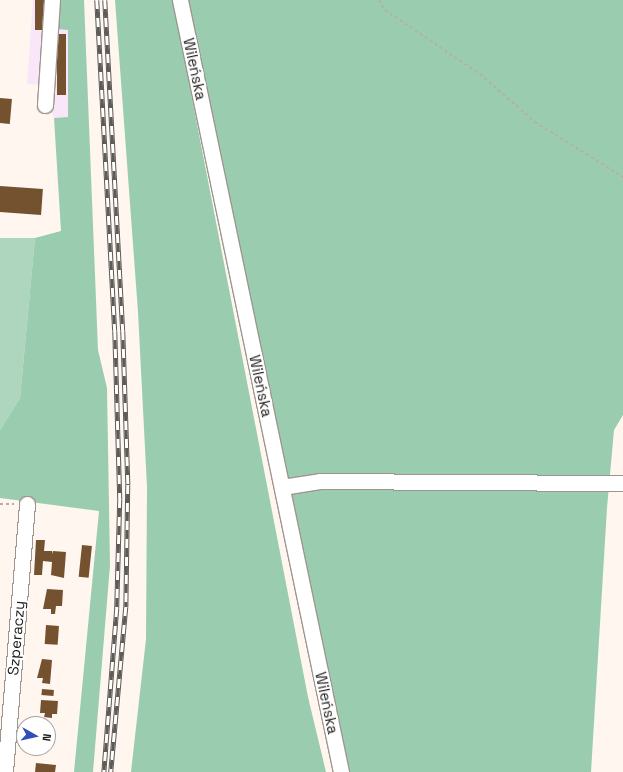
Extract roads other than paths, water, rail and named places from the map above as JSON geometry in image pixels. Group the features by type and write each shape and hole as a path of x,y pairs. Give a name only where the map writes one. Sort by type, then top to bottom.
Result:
{"street":[{"path":"45,105 52,0"},
{"name":"Wileńska","path":"180,0 341,772"},
{"path":"282,487 320,481 623,483"},
{"name":"Szperaczy","path":"5,772 27,504"}],"railway":[{"path":"97,0 115,331 120,499 117,608 104,772"},
{"path":"105,0 123,331 128,485 126,607 111,772"}]}
